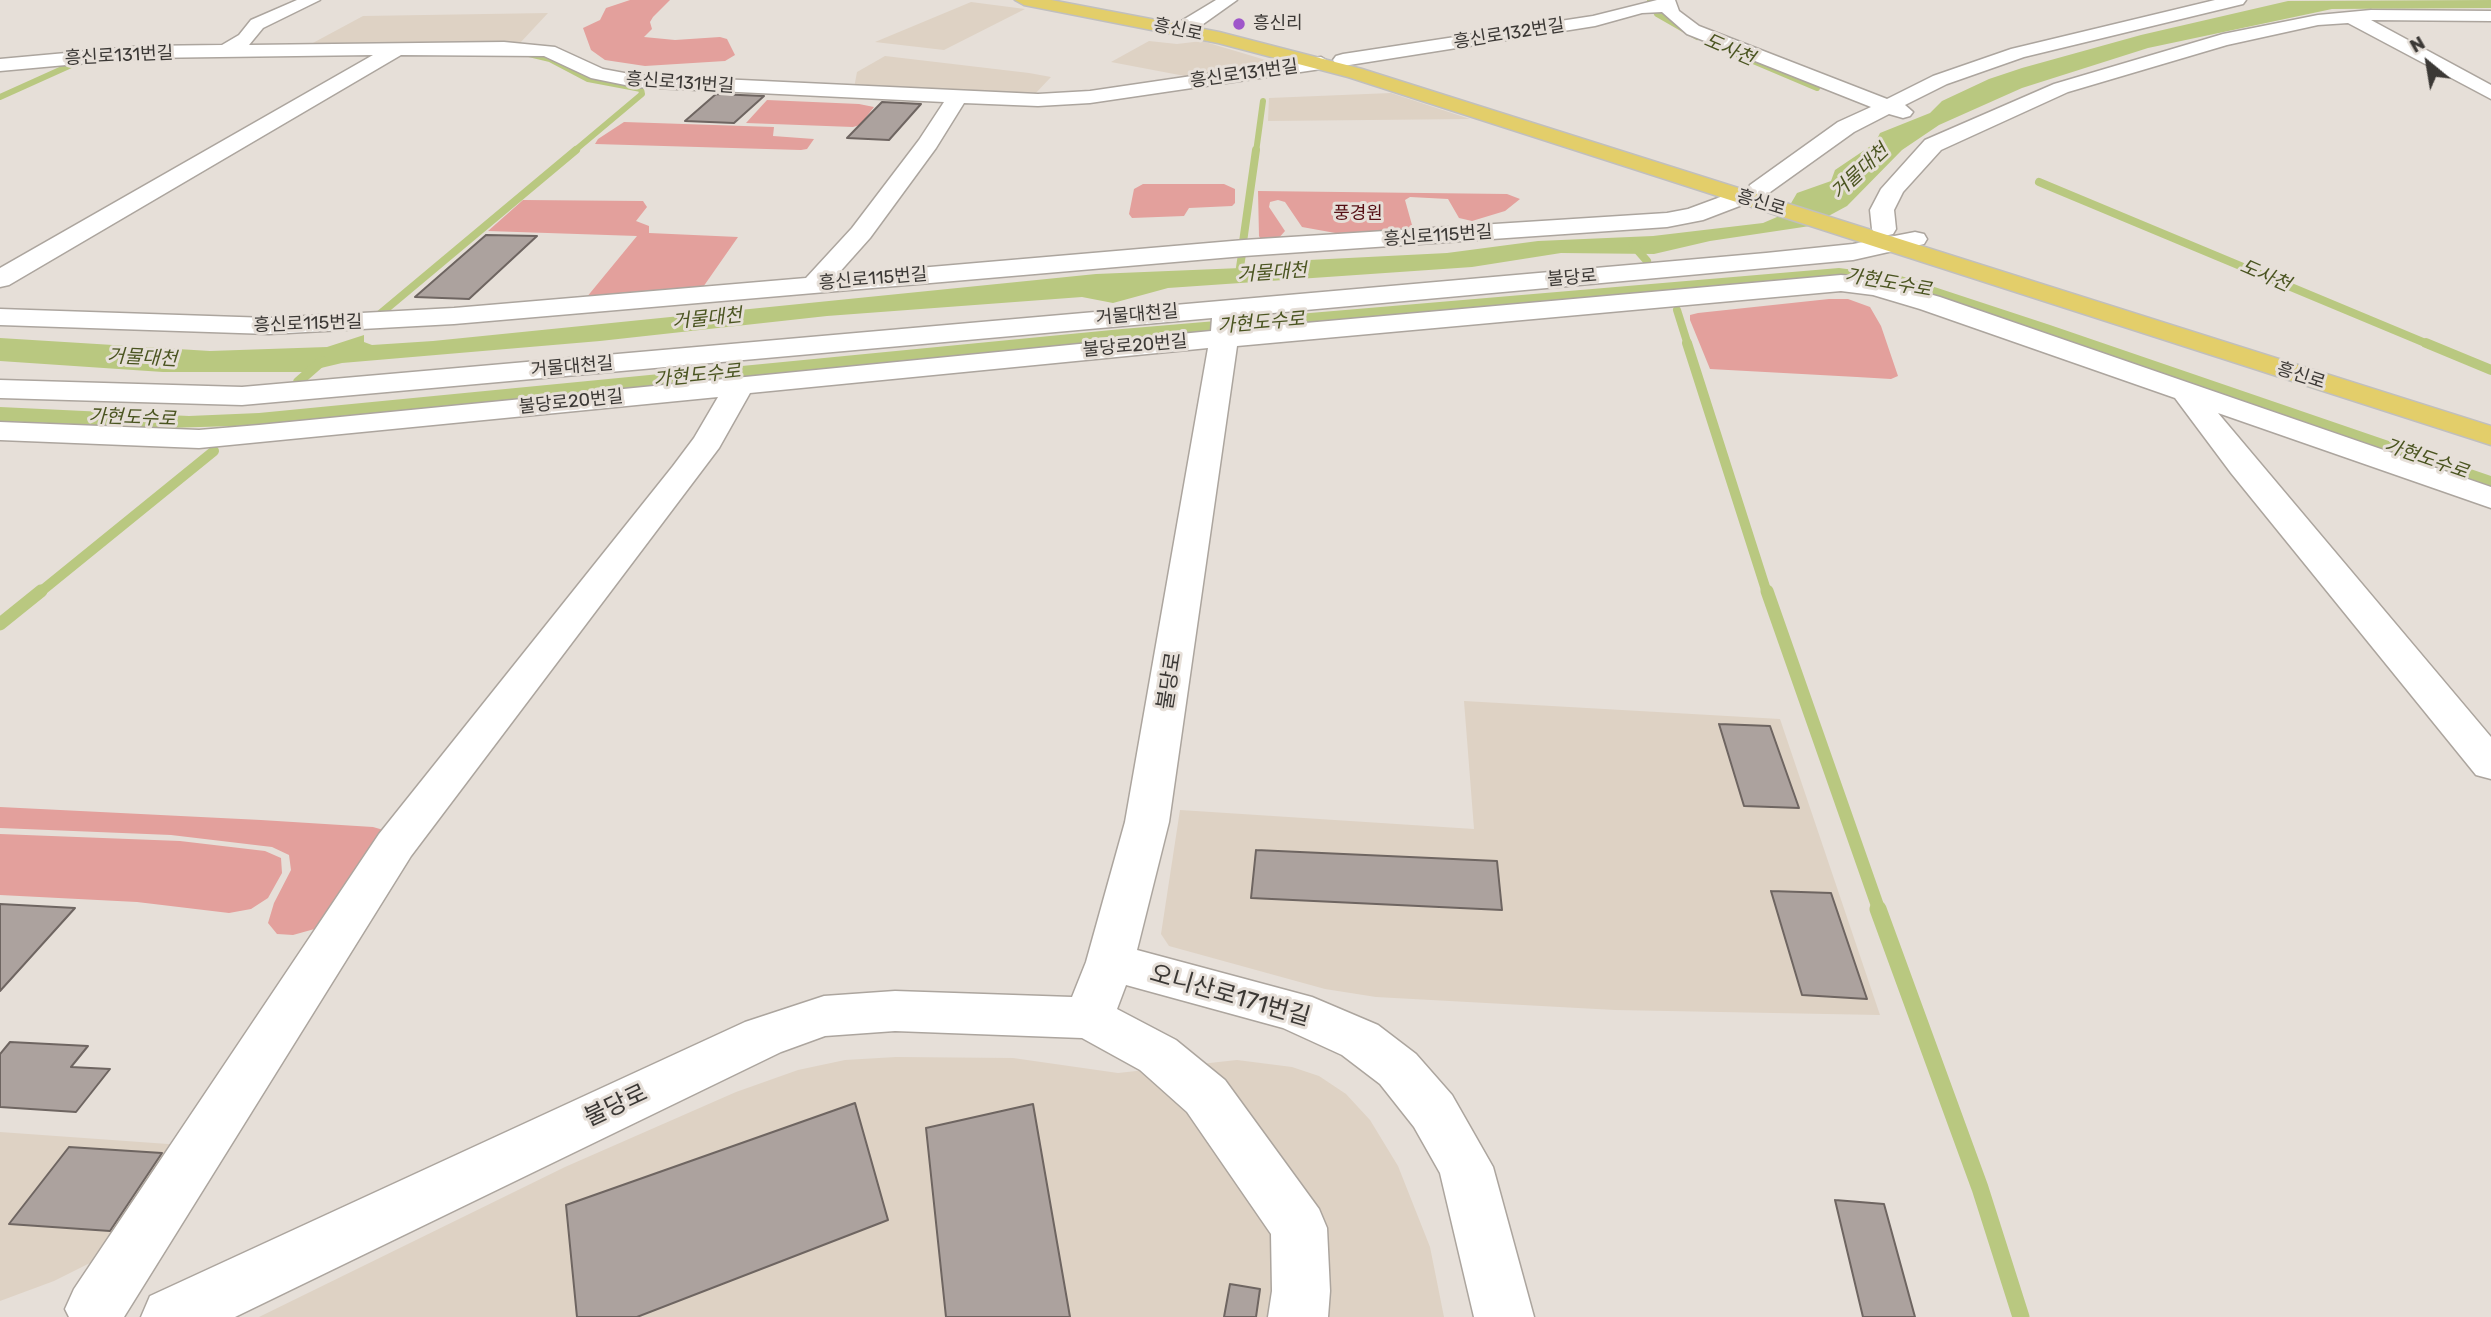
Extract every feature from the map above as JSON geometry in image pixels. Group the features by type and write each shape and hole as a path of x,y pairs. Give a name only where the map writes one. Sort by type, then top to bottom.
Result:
{"main road":[{"name":"흥신로","path":"1024,0 1185,26 1321,63 2491,421"},
{"name":"흥신로","path":"1069,0 1343,60 1755,195"},
{"name":"흥신로","path":"1881,233 2491,436"}],"street":[{"path":"226,51 246,39 257,23 312,0"},
{"path":"1185,26 1227,0"},
{"name":"흥신로","path":"1755,195 1846,127 1892,108 1940,80 2018,53 2237,0"},
{"path":"2321,0 2491,93"},
{"path":"1659,5 1681,23 1702,34 1942,127 2084,81 2235,37 2350,16 2491,16"},
{"name":"흥신로132번길","path":"1343,60 1595,20 1659,5"},
{"name":"흥신로131번길","path":"0,65 112,54 505,48 548,51 598,74 635,82 1038,100 1090,97 1321,63"},
{"path":"0,279 398,49"},
{"path":"815,284 861,233 928,143 957,97"},
{"path":"1881,233 1882,210 1893,189 1933,145 1942,127"},
{"name":"흥신로115번길","path":"0,317 205,326 334,324 618,303 1244,247 1667,219 1694,215 1755,195"},
{"name":"불당로","path":"1089,1018 1110,962 1147,822 1226,323 1766,261 1881,233"},
{"path":"1226,323 1841,283 1876,287 1909,296 2491,498"},
{"name":"불당로20번길","path":"0,431 199,439 740,385 1226,323"},
{"name":"거물대천길","path":"0,389 242,396 1226,323"},
{"path":"94,1314 395,845 708,441 740,385"},
{"path":"2185,391 2234,456 2491,765"},
{"name":"오니산로171번길","path":"1110,962 1294,1011 1360,1041 1398,1069 1433,1111 1466,1167 1504,1317"},
{"name":"불당로","path":"171,1317 763,1037 824,1016 895,1011 1089,1018 1158,1055 1206,1096 1299,1228 1301,1291 1298,1317"}],"shaded area":[{"path":"971,2 1025,9 944,50 875,42"},
{"path":"548,13 520,43 514,44 311,44 363,16"},
{"path":"1149,41 1177,44 1202,41 1279,64 1190,77 1111,62"},
{"path":"885,56 1051,77 1034,95 854,88 857,72"},
{"path":"1391,93 1470,119 1268,121 1269,98"},
{"path":"1464,701 1780,719 1880,1015 1615,1010 1376,997 1325,989 1169,946 1161,934 1180,810 1474,829"},
{"path":"896,1057 1013,1058 1118,1073 1237,1060 1292,1067 1319,1076 1346,1094 1370,1120 1398,1166 1430,1247 1444,1317 259,1317 565,1167 736,1092 798,1070 845,1060"},
{"path":"0,1132 182,1145 106,1255 54,1281 0,1301"}],"green space":[{"path":"630,0 670,0 653,17 650,22 652,29 644,37 675,40 720,37 727,39 735,55 725,61 645,66 605,60 591,50 583,28 600,20 606,8"},
{"path":"767,100 874,107 860,125 853,127 746,123"},
{"path":"624,122 774,127 773,136 814,139 807,149 801,150 595,144 598,139"},
{"path":"1143,184 1224,184 1235,189 1235,203 1232,206 1189,208 1184,216 1132,218 1129,214 1134,189"},
{"name":"풍경원","path":"1258,191 1507,194 1520,199 1505,211 1472,221 1459,218 1448,199 1410,197 1405,200 1412,225 1404,232 1341,234 1302,227 1285,202 1278,200 1270,202 1269,207 1285,231 1277,240 1261,240"},
{"path":"523,200 643,201 647,207 636,221 649,226 649,233 738,237 701,290 586,298 637,236 488,231"},
{"path":"1848,299 1870,307 1881,326 1898,376 1891,379 1710,369 1690,320 1690,315 1698,313"},
{"path":"0,807 261,820 373,827 387,831 318,928 293,935 277,934 268,923 274,903 291,870 289,855 272,847 171,835 0,828"},
{"path":"0,834 180,841 265,851 281,858 282,873 268,898 251,909 229,913 137,902 0,895"}],"water":[{"name":"거물대천","path":"2491,0 2491,8 2332,9 2148,48 2022,88 1939,125 1902,150 1847,206 1810,226 1710,241 1654,254 1561,253 1472,267 1168,288 1113,303 1082,297 827,316 600,341 342,363 304,372 163,372 0,361 0,338 210,351 327,347 364,335 364,342 372,345 1096,274 1265,267 1309,260 1447,253 1538,241 1653,236 1763,223 1777,217 1790,205 1797,193 1831,181 1835,170 1875,143 1880,133 1930,113 1942,101 1989,79 2022,68 2141,35 2288,1"},
{"name":"가현도수로","path":"1839,268 1901,276 2050,325 2491,476 2491,487 1936,296 1884,281 269,425 166,428 0,421 0,407 189,416 259,413 1122,329"}],"building":[{"path":"716,94 764,96 734,123 685,121"},
{"path":"882,102 921,104 889,140 847,138"},
{"path":"486,235 537,236 469,299 415,297"},
{"path":"1719,724 1770,726 1799,808 1744,806"},
{"path":"1256,850 1497,861 1502,910 1251,898"},
{"path":"1771,891 1831,893 1867,999 1802,995"},
{"path":"0,904 75,908 0,991"},
{"path":"10,1042 88,1046 71,1067 110,1069 76,1112 0,1107 0,1054"},
{"path":"855,1103 888,1220 637,1317 577,1317 566,1205"},
{"path":"1033,1104 1070,1317 946,1317 926,1128"},
{"path":"69,1147 162,1153 110,1231 9,1224"},
{"path":"1835,1200 1884,1204 1915,1317 1863,1317"},
{"path":"1230,1284 1260,1289 1256,1317 1224,1317"}],"waterway":[{"name":"도사천","path":"1650,0 1657,14 1697,37"},
{"name":"도사천","path":"1720,47 1817,88"},
{"path":"529,54 550,59 588,79 641,89 642,94 573,152"},
{"path":"0,97 80,61"},
{"path":"1256,152 1263,101"},
{"path":"380,314 576,150"},
{"path":"1243,242 1256,150"},
{"name":"도사천","path":"2039,182 2430,345"},
{"path":"1633,245 1647,261"},
{"name":"거물대천","path":"1239,274 1242,254"},
{"path":"1677,310 1688,345"},
{"path":"1687,343 1767,593"},
{"name":"도사천","path":"2426,343 2491,370"},
{"path":"298,382 322,361"},
{"path":"39,593 214,451"},
{"path":"0,624 41,591"},
{"path":"1767,591 1879,910"},
{"path":"1878,909 1980,1188 2021,1317"}],"place":[{"name":"흥신리","path":"1239,24"}]}
